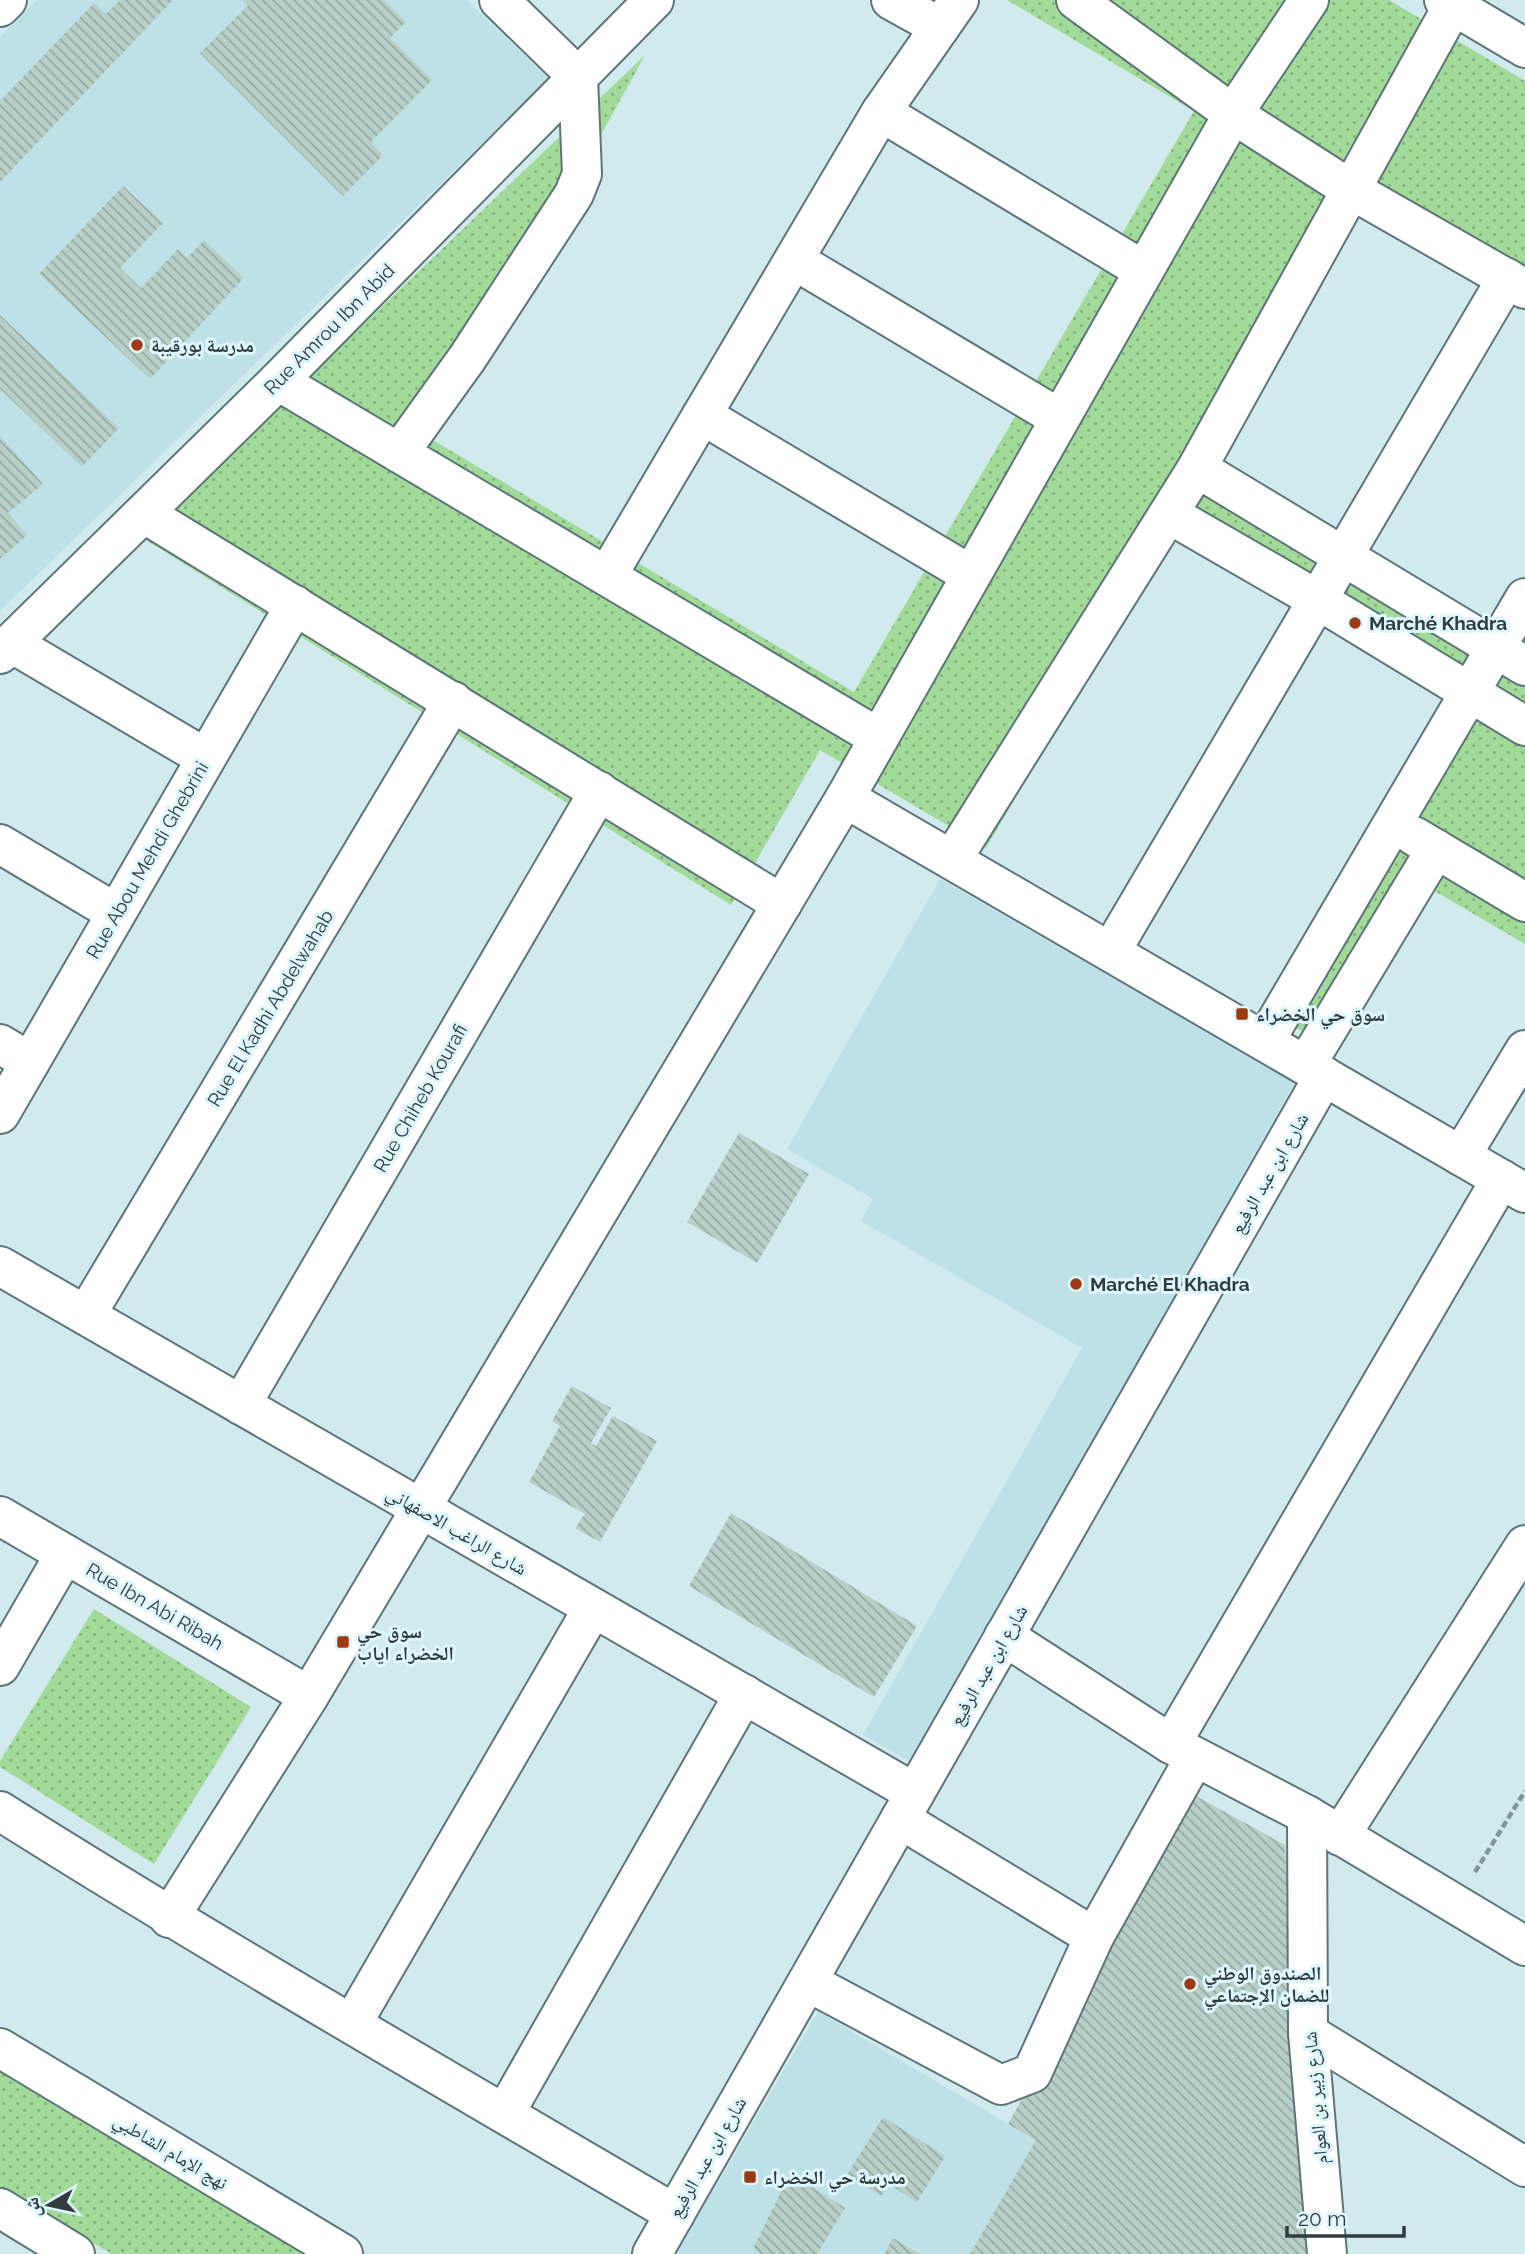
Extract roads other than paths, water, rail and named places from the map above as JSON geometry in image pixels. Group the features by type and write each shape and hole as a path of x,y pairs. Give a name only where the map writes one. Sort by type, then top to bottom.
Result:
{"street":[{"path":"0,7 7,0"},
{"path":"399,453 468,356 574,194 582,174 578,77 499,0"},
{"name":"Rue Amrou Ibn Abid","path":"5,649 278,381 654,0"},
{"path":"607,576 881,112 949,13 891,0"},
{"path":"1076,0 1233,114 1350,189 1516,284 1342,557 1111,951"},
{"path":"169,1918 309,1696 782,904 845,798 1233,114 1309,0"},
{"path":"953,858 1197,468 1451,2 1525,48"},
{"path":"881,112 1143,270"},
{"path":"794,260 1059,418"},
{"path":"278,381 879,738"},
{"path":"702,415 971,575"},
{"path":"1197,468 1510,657"},
{"path":"145,514 782,904"},
{"path":"1169,514 1318,600 1525,726"},
{"path":"1265,1041 1470,693 1510,657 1525,598"},
{"name":"Rue Abou Mehdi Ghebrini","path":"0,1114 15,1053 116,913 295,605"},
{"path":"5,649 206,758"},
{"name":"Rue El Kadhi Abdelwahab","path":"86,1315 453,701"},
{"name":"Rue Chiheb Kourafi","path":"241,1405 599,791"},
{"path":"808,1982 1001,2085 1032,2073 1183,1751 1513,1186 953,858 845,798"},
{"path":"1395,824 1525,902"},
{"path":"0,844 116,913"},
{"name":"شارع ابن عبد الرفيع","path":"652,2254 1004,1636 1436,849"},
{"path":"1461,1156 1525,1050"},
{"name":"شارع الراغب الاصفهاني","path":"4,1278 86,1315 744,1694 1094,1937"},
{"name":"Rue Ibn Abi Ribah","path":"0,1516 309,1696"},
{"path":"1340,1836 1525,1545"},
{"path":"0,1666 65,1554"},
{"path":"353,2022 593,1608"},
{"path":"1004,1636 1183,1751 1307,1815 1525,1946"},
{"path":"505,2113 744,1694"},
{"path":"0,1811 169,1918 353,2022 675,2214"},
{"name":"شارع زبير بن العوام","path":"1307,1815 1308,2033 1337,2248"},
{"path":"1308,2033 1525,2167"},
{"name":"نهج الإمام الشاطبي","path":"0,2048 343,2254"},
{"path":"0,2208 75,2254"}],"place":[{"name":"مدرسة بورقيبة","path":"137,345"},
{"name":"Marché Khadra","path":"1355,623"},
{"name":"سوق حي الخضراء","path":"1242,1014"},
{"name":"Marché El Khadra","path":"1076,1284"},
{"name":"سوق حي الخضراء اياب","path":"343,1642"},
{"name":"الصندوق الوطني للضمان الإجتماعي","path":"1190,1984"},
{"name":"مدرسة حي الخضراء","path":"750,2177"}]}
